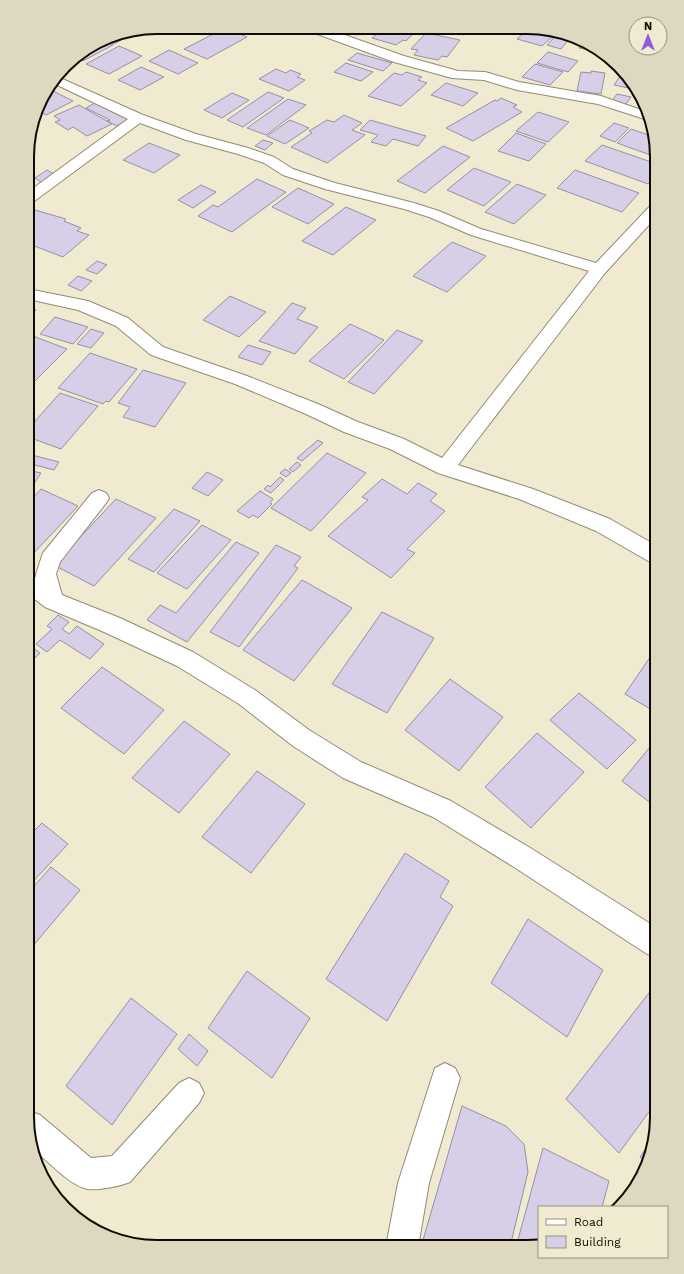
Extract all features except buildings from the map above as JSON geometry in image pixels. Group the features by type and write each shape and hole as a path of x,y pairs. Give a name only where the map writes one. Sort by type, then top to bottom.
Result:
{"street":[{"path":"330,34 399,58 457,75 485,76 517,86 601,100 641,114"},
{"path":"60,82 138,118 191,138 243,151 262,158 288,172 330,186 409,206 434,214 476,232 599,269"},
{"path":"34,195 138,118"},
{"path":"445,468 599,269 650,214"},
{"path":"34,295 82,305 122,322 157,351 241,380 298,403 350,427 396,444 445,468 526,494 603,525 650,552"},
{"path":"53,601 46,574 50,559 99,498"},
{"path":"34,587 53,601 112,625 185,659 247,697 301,738 352,770 442,809 523,858 650,940"},
{"path":"403,1240 405,1217 445,1078"},
{"path":"35,1132 86,1174 119,1171 189,1093"}]}
